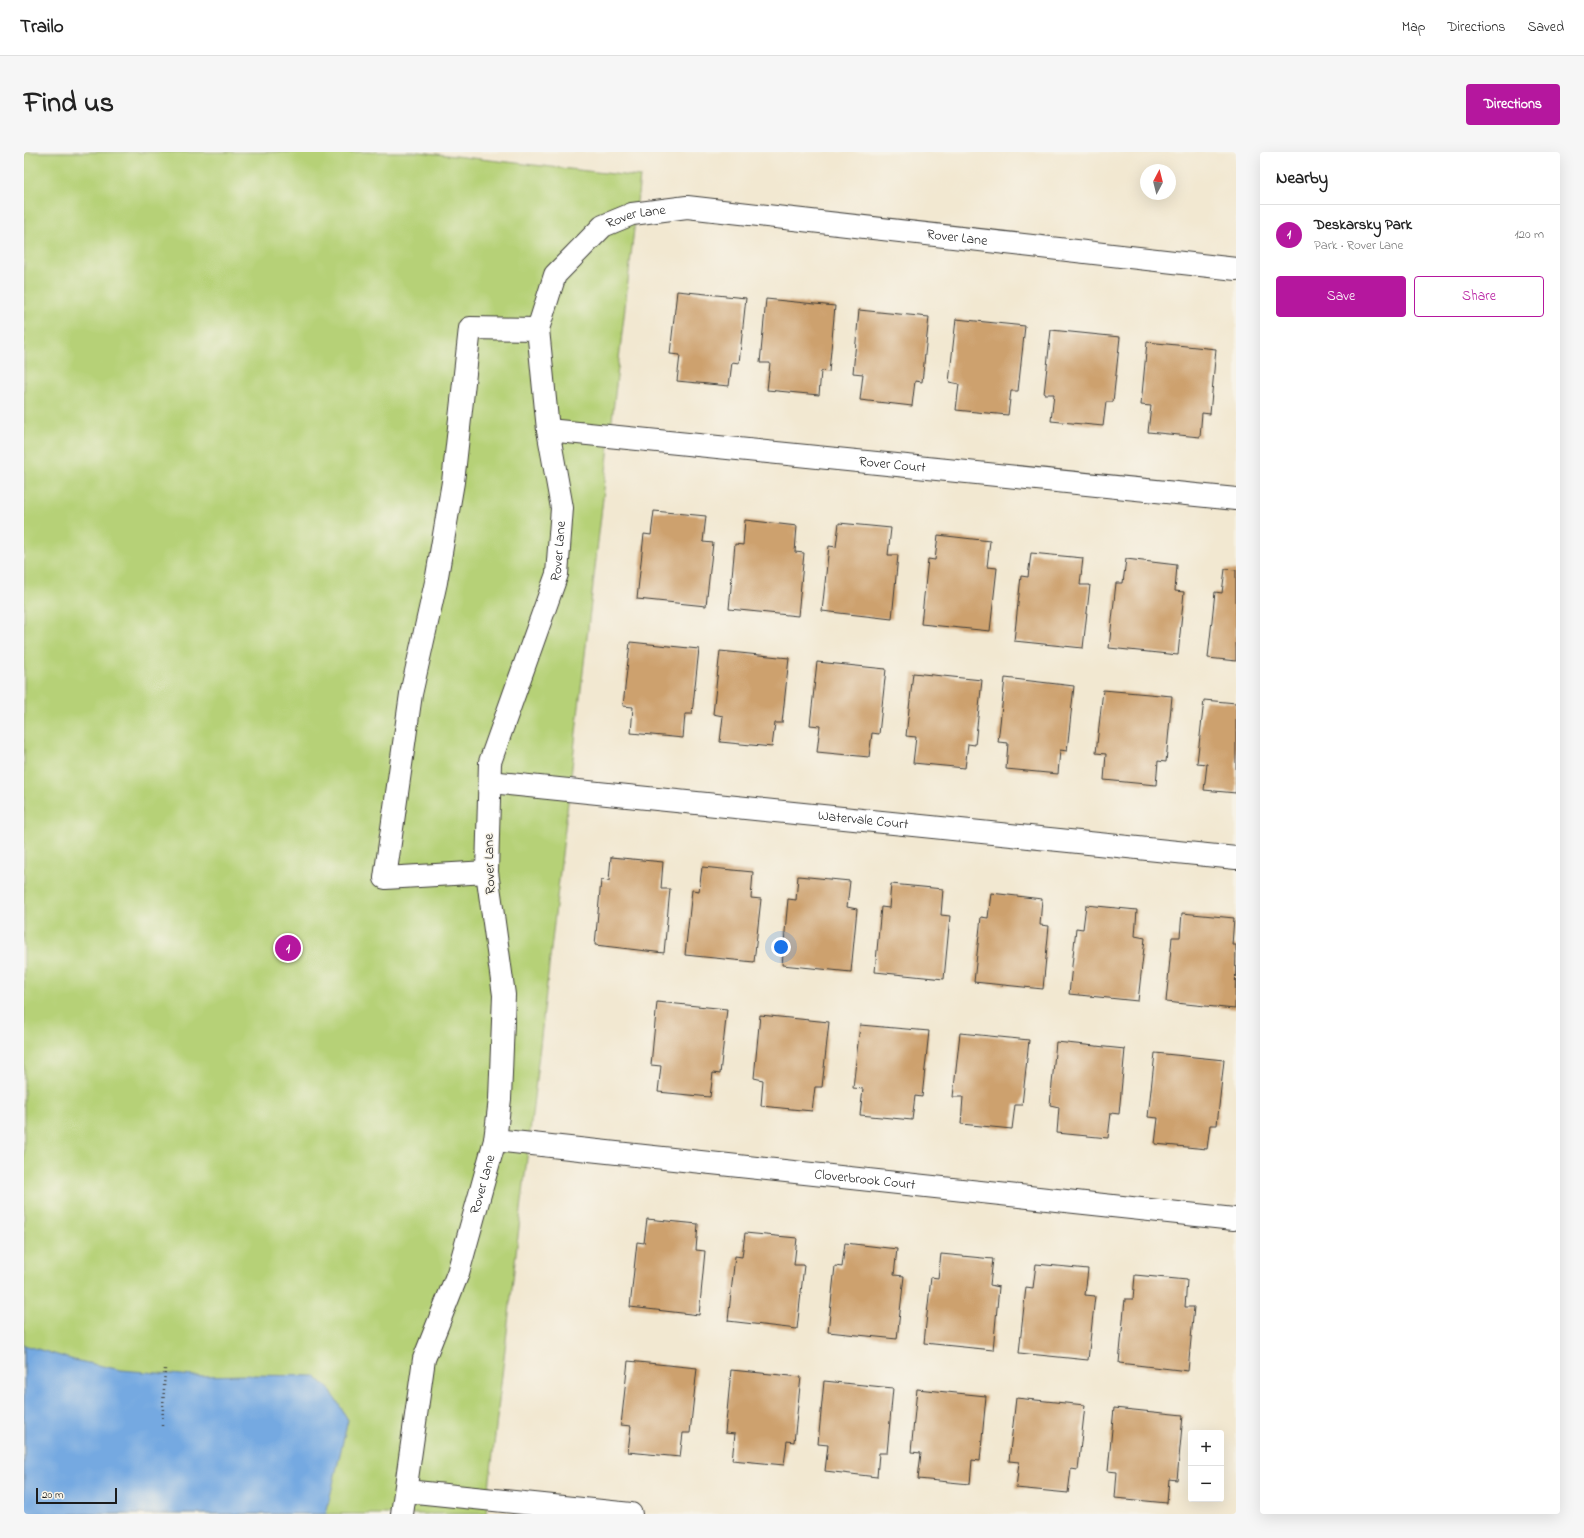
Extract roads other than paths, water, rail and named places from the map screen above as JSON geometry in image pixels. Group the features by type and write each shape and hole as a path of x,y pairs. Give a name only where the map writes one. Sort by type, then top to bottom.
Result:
{"street":[{"name":"Rover Lane","path":"402,1514 424,1359 458,1273 496,1140 500,1099 504,995 488,872 490,762 557,574 562,508 548,430 538,329 555,275 603,226 632,214 687,207 1236,269"},
{"path":"488,872 385,878 411,694 436,582 453,482 470,328 538,329"},
{"name":"Rover Court","path":"548,430 1236,499"},
{"name":"Watervale Court","path":"490,782 1236,858"},
{"name":"Cloverbrook Court","path":"496,1140 1234,1219"},
{"path":"406,1491 631,1514"}],"water":[{"path":"24,1345 74,1360 121,1370 194,1376 315,1376 331,1391 348,1420 326,1514 24,1514"}],"place":[{"name":"Deskarsky Park","path":"288,948"}]}
